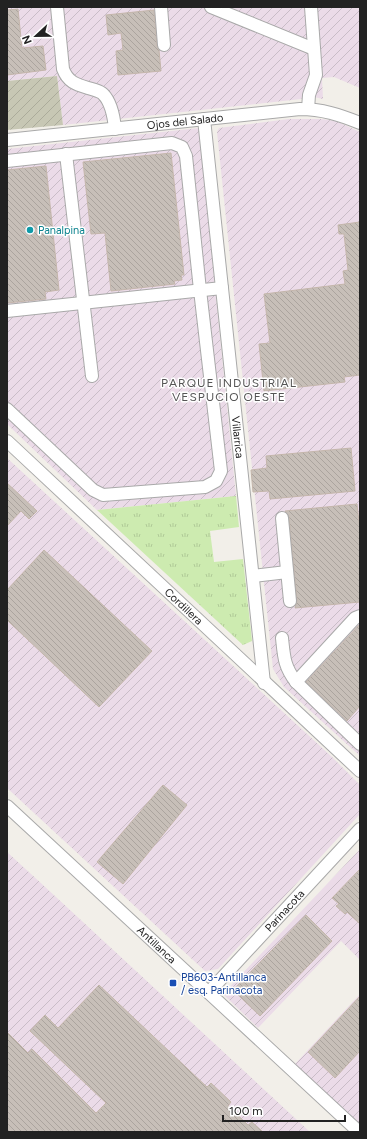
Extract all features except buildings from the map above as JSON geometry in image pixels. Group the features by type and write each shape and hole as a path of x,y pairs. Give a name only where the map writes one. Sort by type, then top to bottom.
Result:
{"street":[{"path":"57,7 63,69 65,74 68,79 74,83 102,93 107,99 114,116 115,129"},
{"path":"164,7 164,45"},
{"path":"211,7 314,49"},
{"path":"308,109 309,95 316,75 311,7"},
{"name":"Ojos del Salado","path":"7,140 308,109 332,112 360,123"},
{"name":"Villarrica","path":"204,119 264,683"},
{"path":"7,161 172,143 182,147 186,156 221,471 216,481 205,487 108,495 97,493 92,490 7,409"},
{"path":"66,154 92,376"},
{"path":"7,311 222,288"},
{"name":"Cordillera","path":"7,441 360,772"},
{"path":"282,518 290,601"},
{"path":"253,576 287,572"},
{"path":"296,682 355,618 360,616"},
{"path":"282,638 288,672 296,682 360,744"},
{"path":"330,743 344,729"},
{"name":"Antillanca","path":"7,806 359,1132"},
{"name":"Parinacota","path":"209,992 360,829"}],"shaded area":[{"path":"7,7 360,7 360,88 334,77 322,78 323,99 305,95 301,99 63,125 57,76 7,81"},
{"path":"57,76 63,125 7,130 7,81"},
{"path":"289,119 321,119 336,121 360,132 360,756 284,687 273,669 217,132 219,128"},
{"path":"199,128 236,496 97,510 7,424 7,149"},
{"path":"7,458 332,757 360,785 360,814 218,969 205,971 7,788"},
{"path":"360,849 360,960 341,941 258,1028 223,994"},
{"path":"7,852 43,885 310,1132 7,1132"},
{"path":"360,994 360,1125 295,1064"}],"green space":[{"path":"236,496 239,527 210,531 214,562 243,559 252,641 243,645 97,510"}],"place":[{"name":"Panalpina","path":"30,230"},
{"name":"PB603-Antillanca / esq. Parinacota","path":"173,983"}],"district":[{"name":"PARQUE INDUSTRIAL VESPUCIO OESTE","path":"229,390"}]}
